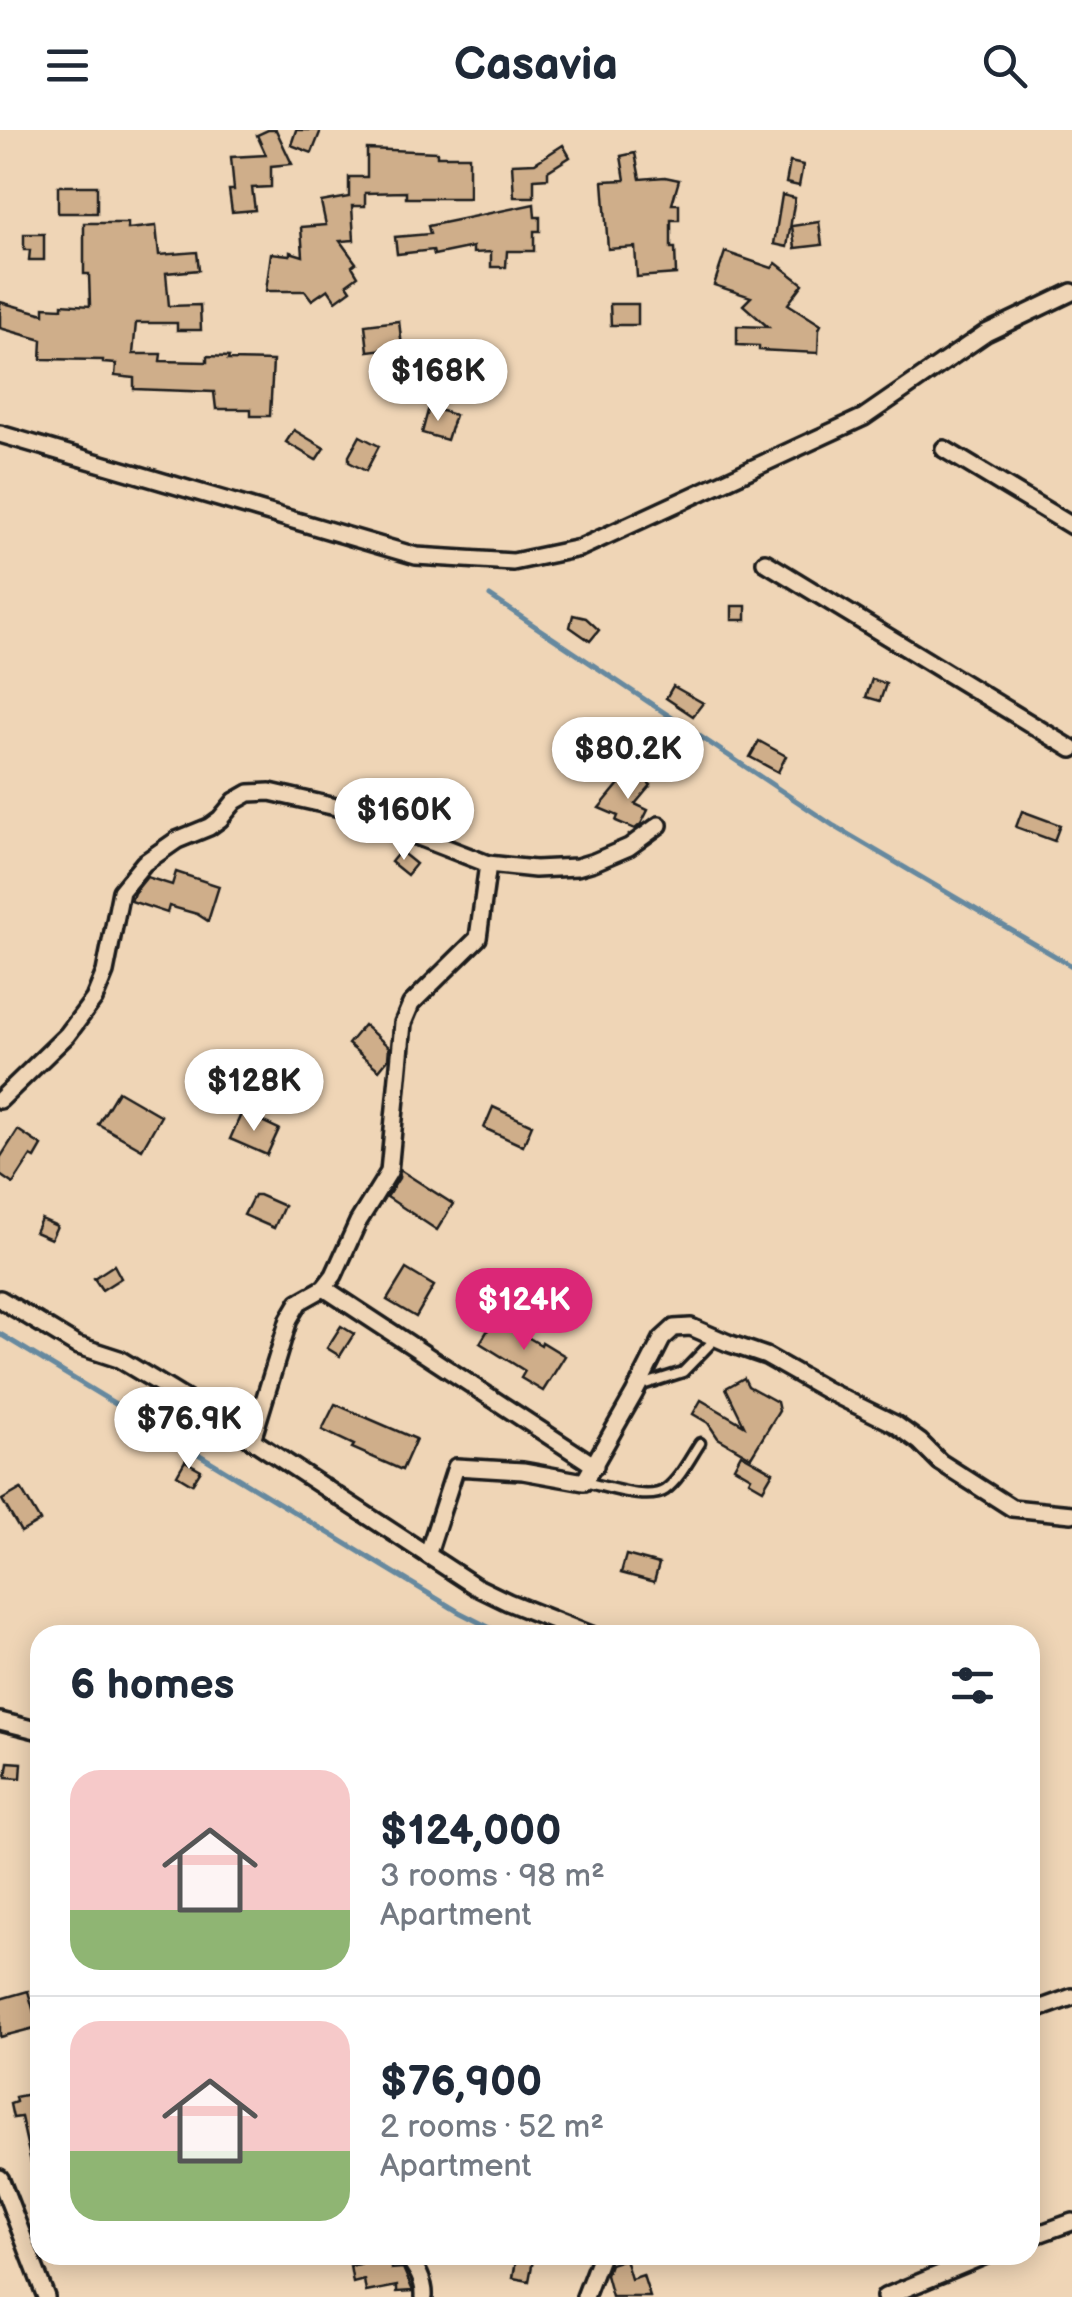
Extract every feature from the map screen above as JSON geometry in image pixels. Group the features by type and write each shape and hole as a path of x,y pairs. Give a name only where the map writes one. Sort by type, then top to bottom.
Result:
{"street":[{"path":"0,434 416,556 513,562 580,548 864,417 986,332 1072,292"},
{"path":"944,449 1072,526"},
{"path":"765,562 1072,749"},
{"path":"0,1100 67,1035 94,999 105,972 121,891 144,863 178,840 209,828 248,793 270,792 349,810 488,864 534,869 577,867 629,846 659,825"},
{"path":"252,1440 289,1319 299,1302 324,1288 334,1276 358,1222 389,1172 403,1023 411,1004 481,933 488,864"},
{"path":"324,1288 594,1466"},
{"path":"0,1299 76,1345 121,1360 252,1440 475,1586 566,1625"},
{"path":"428,1553 456,1467 524,1471 584,1482 662,1339 674,1328 690,1327 766,1356 895,1424 940,1462 1012,1508 1072,1514"},
{"path":"0,1721 30,1728"},
{"path":"1040,2008 1072,1996"},
{"path":"0,2178 30,2256"},
{"path":"1040,2233 1072,2222"},
{"path":"34,2265 46,2297"},
{"path":"415,2265 425,2288 424,2297"},
{"path":"585,2297 596,2265"},
{"path":"884,2297 962,2265"}],"lane":[{"path":"639,1386 682,1372 716,1338"},
{"path":"584,1482 651,1495 662,1492 675,1481 700,1443"}],"building":[{"path":"276,130 292,164 271,166 271,187 252,188 255,210 232,212 231,157 266,155 257,135"},
{"path":"296,130 321,130 312,153 291,145"},
{"path":"563,145 570,157 548,171 548,178 534,179 534,197 514,197 512,164 535,163"},
{"path":"367,149 469,156 469,198 406,198 406,192 365,193 365,206 352,206 354,240 340,241 356,263 352,266 358,276 347,284 351,290 336,301 328,289 312,300 305,291 266,291 271,253 303,256 301,227 326,225 321,202 349,197 349,177 367,177"},
{"path":"635,153 640,179 679,180 672,204 679,204 679,220 671,220 676,274 637,277 635,247 608,249 603,181 625,180 621,156"},
{"path":"790,162 803,165 799,186 786,183"},
{"path":"58,186 97,186 97,213 58,213"},
{"path":"782,195 795,198 787,247 774,244"},
{"path":"534,204 535,217 540,217 540,231 534,231 534,251 507,251 506,267 491,267 491,252 473,253 473,247 434,255 433,250 397,254 395,237 430,234 428,226"},
{"path":"819,222 822,245 795,248 792,226"},
{"path":"84,223 128,223 128,229 156,226 159,255 197,252 199,270 166,273 169,306 200,305 201,330 177,330 177,323 136,323 133,354 161,354 160,361 207,362 207,356 273,361 270,416 251,416 251,409 216,409 214,392 134,389 134,378 115,376 116,364 103,360 41,359 42,340 0,328 0,302 44,314 44,307 90,306 89,274 84,274"},
{"path":"24,234 44,234 44,260 29,260 30,250 24,250"},
{"path":"725,252 772,268 776,263 803,284 788,304 821,325 818,353 737,345 737,326 768,327 743,305 751,297 714,285"},
{"path":"610,304 638,304 638,325 611,325"},
{"path":"399,321 402,347 368,351 365,325"},
{"path":"429,407 455,415 447,440 422,433"},
{"path":"294,430 324,448 316,460 286,442"},
{"path":"360,436 379,446 366,471 349,462"},
{"path":"732,606 746,606 746,620 732,620"},
{"path":"573,615 586,618 599,630 590,641 570,627"},
{"path":"872,679 886,684 880,701 866,697"},
{"path":"673,686 703,703 693,716 666,698"},
{"path":"759,741 786,756 778,772 750,757"},
{"path":"636,773 651,785 635,804 648,810 635,829 599,808 624,778 628,781"},
{"path":"1022,811 1060,825 1054,841 1016,827"},
{"path":"400,851 416,864 407,875 391,862"},
{"path":"176,872 219,886 208,921 169,906 167,913 131,901 147,877 172,885"},
{"path":"364,1025 389,1047 388,1059 379,1070 348,1044"},
{"path":"118,1091 161,1116 142,1149 98,1124"},
{"path":"493,1107 532,1125 523,1146 484,1128"},
{"path":"242,1112 279,1129 267,1155 230,1139"},
{"path":"18,1130 42,1146 13,1184 0,1175 0,1158"},
{"path":"400,1170 453,1204 437,1230 387,1197"},
{"path":"254,1195 284,1206 274,1228 244,1215"},
{"path":"41,1219 57,1226 51,1239 35,1232"},
{"path":"114,1265 121,1278 102,1290 94,1278"},
{"path":"406,1269 434,1286 416,1317 387,1300"},
{"path":"495,1318 565,1356 543,1391 521,1378 525,1371 480,1343"},
{"path":"341,1326 354,1334 340,1356 327,1348"},
{"path":"744,1378 748,1386 777,1402 779,1411 751,1457 718,1438 708,1423 693,1414 701,1400 744,1425 726,1388"},
{"path":"335,1404 416,1439 402,1470 322,1430"},
{"path":"741,1454 773,1472 763,1489 734,1467"},
{"path":"185,1461 201,1470 192,1484 177,1475"},
{"path":"21,1489 40,1521 21,1532 2,1500"},
{"path":"626,1555 659,1564 654,1582 621,1573"},
{"path":"8,1762 22,1763 21,1778 6,1777"},
{"path":"28,1991 30,2029 0,2037 0,1999"},
{"path":"30,2094 30,2158 21,2117 13,2118 10,2104 16,2102 15,2097"},
{"path":"515,2265 532,2265 529,2281 513,2278"},
{"path":"610,2265 627,2265 631,2279 643,2275 650,2297 612,2297 606,2275"},
{"path":"350,2266 403,2268 413,2291 397,2292 397,2286 366,2292 364,2280 353,2283"}],"waterway":[{"path":"490,596 834,826 1072,966"},
{"path":"0,1334 484,1625"}]}
